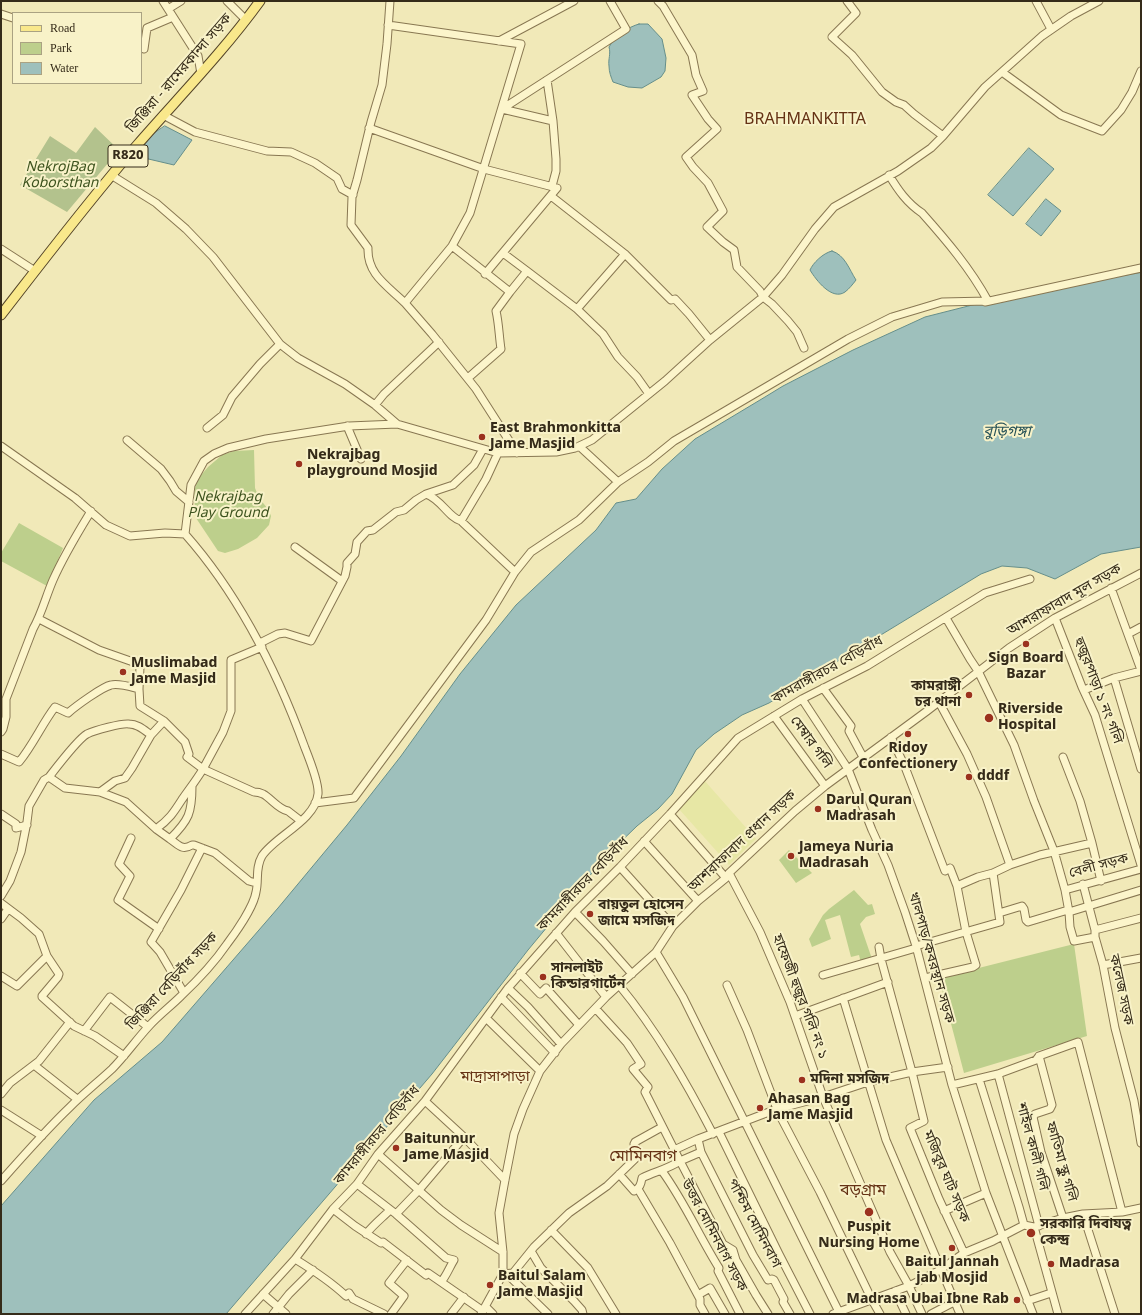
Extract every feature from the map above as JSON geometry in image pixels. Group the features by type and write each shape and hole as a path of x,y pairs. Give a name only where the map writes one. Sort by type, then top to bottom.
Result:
{"main road":[{"name":"জিঞ্জিরা - রামেরকান্দা সড়ক","path":"1,315 111,175 201,74 260,1"}],"street":[{"path":"163,1 198,56 201,74"},
{"path":"168,9 181,1"},
{"path":"227,1 246,20"},
{"path":"390,1 382,85 369,128 353,195 351,225 368,248 368,258 376,276 405,303 468,378 517,453"},
{"path":"498,41 574,1"},
{"path":"502,109 626,29 610,1"},
{"path":"658,1 663,6 692,54 696,75 703,91 692,95 708,119 717,129 686,158 708,183 723,211 707,227 734,250 737,267 760,291 763,297 772,304 797,332 804,348"},
{"path":"847,1 856,13 832,37 852,55 882,92 896,102 904,105 943,136"},
{"path":"1036,1 1051,29"},
{"path":"184,534 191,485 204,462 214,454 228,448 266,439 347,426 397,424 498,453 556,452 579,446 592,440 665,381 710,340 763,297 782,275 825,216 834,207 898,171 931,148 985,87 1042,36 1071,16 1099,1"},
{"path":"1,14 12,18"},
{"path":"144,49 147,28 173,17"},
{"path":"388,25 521,44 470,212 452,246 405,303"},
{"path":"1002,72 1061,115 1102,131 1121,110 1132,92 1141,71"},
{"path":"547,80 553,121 556,165 552,186"},
{"path":"502,109 553,121"},
{"path":"163,115 196,132 267,151 291,152 315,163 337,178 342,189 353,195"},
{"path":"369,128 484,168 558,188 486,274"},
{"path":"111,175 156,203 186,229 213,257 280,344 298,358 346,384 397,424"},
{"path":"1,446 69,494 106,525 130,536 165,533 184,534 200,552 228,591 248,622 277,677 310,761 318,793 316,803 354,798 486,620 515,572 530,552 579,520 618,482 681,437 848,338 892,317 942,302 988,301 980,285 965,263 922,213 901,194 889,175"},
{"path":"551,196 625,254 671,300 675,300 690,314 710,340"},
{"path":"452,246 510,292"},
{"path":"1,249 35,271"},
{"path":"503,253 577,310 603,334 618,357 649,394"},
{"path":"577,310 625,254"},
{"path":"974,304 1141,268"},
{"path":"468,378 501,349 498,335 499,323 496,311 527,271"},
{"path":"374,405 439,342"},
{"path":"207,428 223,416 232,397 260,364 280,344"},
{"path":"347,426 361,459"},
{"path":"127,440 161,469 176,491 189,502"},
{"path":"579,446 618,482"},
{"path":"156,829 167,821 179,806 203,769 223,732 230,711 231,660 261,645 278,634 285,634 311,641 342,581 348,567 347,563 355,554 358,542 365,533 373,530 396,512 404,510 426,494 453,485 474,465 483,449"},
{"path":"461,521 486,479 498,453"},
{"path":"426,494 434,498 450,514 461,521 515,572"},
{"path":"1,732 3,730 6,716 6,699 33,629 39,619 65,553 91,511"},
{"path":"295,547 342,581"},
{"name":"আশরাফাবাদ মূল সড়ক","path":"927,711 1009,648 1055,618 1141,573"},
{"name":"কামরাঙ্গীরচর বেড়িবাঁধ","path":"246,1314 294,1259 334,1209 357,1184 378,1154 425,1101 520,973 575,912 670,814 738,738 802,699 867,666 985,593 1030,579"},
{"path":"1084,690 1114,678 1141,671 1136,660 1138,647 1128,634 1112,588"},
{"path":"946,618 978,671 1014,745 1054,851 1065,890 1070,927 1074,941 1076,942 1095,933 1141,918"},
{"name":"হুজুরপাড়া ১ নং গলি","path":"1055,618 1095,715 1141,865"},
{"path":"39,619 99,650 136,663 140,667 140,706 164,720 184,742 189,754 187,757 203,769 254,792 262,793 274,803 288,810 300,821"},
{"path":"1128,634 1141,627"},
{"path":"1114,678 1141,769"},
{"path":"1,754 19,762 55,707 68,713 111,685 140,689"},
{"path":"823,688 851,726 849,731 863,757"},
{"name":"খালপাড়/কবরস্থান সড়ক","path":"802,699 848,769 872,830 888,864 916,947 952,1085 986,1193 1033,1314"},
{"path":"939,702 967,754 986,797 1010,865"},
{"name":"আশরাফাবাদ প্রধান সড়ক","path":"484,1310 505,1274 500,1213 505,1180 514,1134 522,1109 540,1071 561,1044 606,997 656,952 673,926 698,901 728,875 795,811 825,786 927,711"},
{"name":"মেম্বার গলি","path":"774,716 825,786"},
{"path":"100,792 115,781 125,778 151,735 164,720"},
{"path":"1,896 10,881 21,852 27,825 29,806 44,780 86,734 129,724 142,727 151,735"},
{"path":"891,737 908,774 945,870 950,868 958,886 966,932 976,965 925,978"},
{"path":"1063,757 1080,801 1092,843 1100,881"},
{"path":"48,777 65,788 100,792 126,802 170,840 184,848 192,845 215,853 249,881 256,883"},
{"path":"170,840 186,821 192,804 192,786"},
{"name":"জিঞ্জিরা বেড়িবাঁধ সড়ক","path":"2,1178 78,1099 111,1070 148,1027 184,993 216,959 252,906 257,892 256,883 259,864 262,857 267,850 292,830 316,803"},
{"path":"1,814 16,824 16,828 27,825"},
{"name":"হাফেজী হুজুর গলি নং ১","path":"670,814 728,875 760,932 795,1016 823,1097 890,1252 909,1286 922,1314"},
{"path":"131,838 119,864 130,876 118,900 159,929"},
{"path":"644,841 698,901"},
{"path":"958,886 978,877 993,873 1010,865 1040,855 1092,843"},
{"path":"184,993 160,952 152,943 152,940 202,848"},
{"path":"620,867 673,926"},
{"name":"বেলী সড়ক","path":"1065,890 1141,869"},
{"path":"823,975 881,959 1000,922 993,873"},
{"name":"কলেজ সড়ক","path":"1083,884 1103,965 1115,1028 1134,1101 1141,1143"},
{"path":"999,913 1022,906 1028,922 1089,906 1141,890"},
{"path":"1,919 3,905 22,918 39,934 48,956 59,974 42,998 70,1022 107,1043 124,1056"},
{"path":"575,912 632,974"},
{"path":"556,933 606,997"},
{"path":"879,948 885,976 912,1072"},
{"path":"656,952 683,997 840,1313 909,1286 940,1270 964,1253 1002,1237 1024,1225 1036,1226 1083,1214 1122,1212 1141,1208"},
{"path":"1,976 17,986 48,956"},
{"path":"1103,965 1141,958"},
{"path":"520,973 540,994 546,988 579,1025"},
{"path":"795,1016 840,999 885,976"},
{"path":"727,985 747,1030 777,1110 820,1192 880,1314"},
{"path":"619,986 638,1008 716,1133 810,1314"},
{"path":"508,988 528,1007 561,1044"},
{"path":"84,1031 110,997 148,1027"},
{"path":"501,997 555,1053"},
{"path":"840,999 886,1140 960,1314"},
{"path":"596,1008 627,1043 640,1064 633,1069 648,1087 644,1092 723,1244 733,1250 736,1260 768,1314"},
{"path":"486,1018 540,1071"},
{"path":"1,1094 10,1083 34,1065 47,1052 70,1022"},
{"path":"952,1085 998,1074 1036,1060 1038,1056 1076,1042 1079,1043 1122,1212"},
{"name":"ফাতিমা স্কুল গলি","path":"1038,1056 1052,1108 1035,1114 1033,1118 1041,1152 1063,1218"},
{"path":"34,1065 78,1099"},
{"path":"674,1150 698,1139 777,1110 868,1082 912,1072 948,1067"},
{"name":"মজিবুর ঘাট সড়ক","path":"912,1072 924,1121 910,1128 944,1211 964,1253"},
{"name":"শাইল কালী গলি","path":"998,1074 1051,1293 1058,1314"},
{"path":"979,1079 1024,1225"},
{"path":"425,1101 464,1137 505,1180"},
{"path":"1,1110 42,1136"},
{"path":"505,1274 513,1273 530,1252 569,1212 607,1186 638,1156 638,1152 634,1144 635,1142 662,1127"},
{"path":"366,1234 374,1224 393,1212 419,1190 464,1137"},
{"name":"পশ্চিম মোমিনবাগ","path":"698,1139 701,1152 753,1255 768,1280 774,1280 784,1299 783,1302 790,1314"},
{"path":"638,1189 642,1178 651,1173 662,1171 701,1152"},
{"path":"378,1154 441,1210 503,1252"},
{"name":"উত্তর মোমিনবাগ সড়ক","path":"662,1171 680,1198 692,1223 719,1268 718,1271 740,1314"},
{"path":"619,1174 634,1191 638,1189"},
{"path":"357,1184 393,1212 446,1258 454,1260 447,1270 447,1275 442,1282"},
{"path":"638,1189 670,1242 700,1299 700,1304 705,1314"},
{"path":"944,1211 986,1193"},
{"path":"334,1209 366,1234 382,1243 383,1242 426,1274 428,1273 484,1310 494,1314"},
{"path":"1083,1214 1115,1314"},
{"path":"551,1230 588,1268 616,1314"},
{"path":"530,1252 541,1268 581,1313"},
{"path":"294,1259 333,1283 346,1296 349,1293 353,1299 375,1312 384,1314"},
{"path":"391,1314 404,1296 389,1283 407,1260"},
{"path":"273,1314 289,1294 313,1270"},
{"path":"505,1274 548,1314"},
{"path":"698,1295 710,1288 725,1314"},
{"path":"895,1291 906,1314"},
{"path":"1027,1301 1051,1293"},
{"path":"263,1294 286,1314"},
{"path":"451,1314 464,1296"},
{"path":"931,1314 954,1302"}],"green space":[{"name":"NekrojBag Koborsthan","path":"95,127 119,150 67,212 20,185 50,136 76,153"},
{"name":"Nekrajbag Play Ground","path":"254,450 255,488 259,498 268,509 271,516 269,525 257,538 238,549 225,553 218,551 196,518 194,496 196,481 208,467 222,455 234,451"},
{"path":"19,523 63,548 47,586 1,561 1,553"},
{"path":"704,780 756,839 729,865 678,808"},
{"path":"789,850 812,873 796,883 779,860"},
{"path":"854,890 868,905 872,904 875,914 866,917 860,924 872,959 861,963 859,955 851,957 840,915 825,920 831,939 812,947 809,939 823,915"},
{"path":"1074,944 1087,1036 964,1073 939,978"}],"water":[{"path":"639,24 648,24 662,39 666,58 665,71 661,77 642,88 628,87 613,82 609,63 609,47 615,39 622,32"},
{"path":"165,126 192,140 174,165 140,157 140,143"},
{"path":"1029,148 1054,169 1013,216 988,195"},
{"path":"1046,199 1061,211 1041,236 1026,224"},
{"path":"832,251 843,259 856,280 845,292 840,294 830,292 820,284 810,270 813,264 825,254"},
{"name":"বুড়িগঙ্গা","path":"1141,273 1141,547 1101,554 1055,579 1027,568 1002,566 981,574 769,703 742,715 714,734 696,750 672,794 658,809 637,826 607,855 528,950 432,1074 226,1314 1,1314 1,1206 94,1100 162,1042 278,908 347,825 401,756 460,674 516,605 596,530 616,503 636,499 662,469 695,439 783,386 853,350 925,317 1056,286"}],"place":[{"name":"East Brahmonkitta Jame Masjid","path":"482,437"},
{"name":"Nekrajbag playground Mosjid","path":"299,464"},
{"name":"Sign Board Bazar","path":"1026,644"},
{"name":"Muslimabad Jame Masjid","path":"123,672"},
{"name":"কামরাঙ্গী চর থানা","path":"969,695"},
{"name":"Riverside Hospital","path":"989,718"},
{"name":"Ridoy Confectionery","path":"908,734"},
{"name":"dddf","path":"969,777"},
{"name":"Darul Quran Madrasah","path":"818,809"},
{"name":"Jameya Nuria Madrasah","path":"791,856"},
{"name":"বায়তুল হোসেন জামে মসজিদ","path":"590,914"},
{"name":"সানলাইট কিন্ডারগার্টেন","path":"543,977"},
{"name":"মদিনা মসজিদ","path":"802,1080"},
{"name":"Ahasan Bag Jame Masjid","path":"760,1108"},
{"name":"Baitunnur Jame Masjid","path":"396,1148"},
{"name":"Puspit Nursing Home","path":"869,1212"},
{"name":"সরকারি দিবাযত্ন কেন্দ্র","path":"1031,1233"},
{"name":"Baitul Jannah jab Mosjid","path":"952,1248"},
{"name":"Madrasa","path":"1051,1264"},
{"name":"Baitul Salam Jame Masjid","path":"490,1285"},
{"name":"Madrasa Ubai Ibne Rab","path":"1017,1300"}],"district":[{"name":"BRAHMANKITTA","path":"805,121"},
{"name":"মাদ্রাসাপাড়া","path":"495,1078"},
{"name":"মোমিনবাগ","path":"643,1158"},
{"name":"বড়গ্রাম","path":"863,1192"}]}
